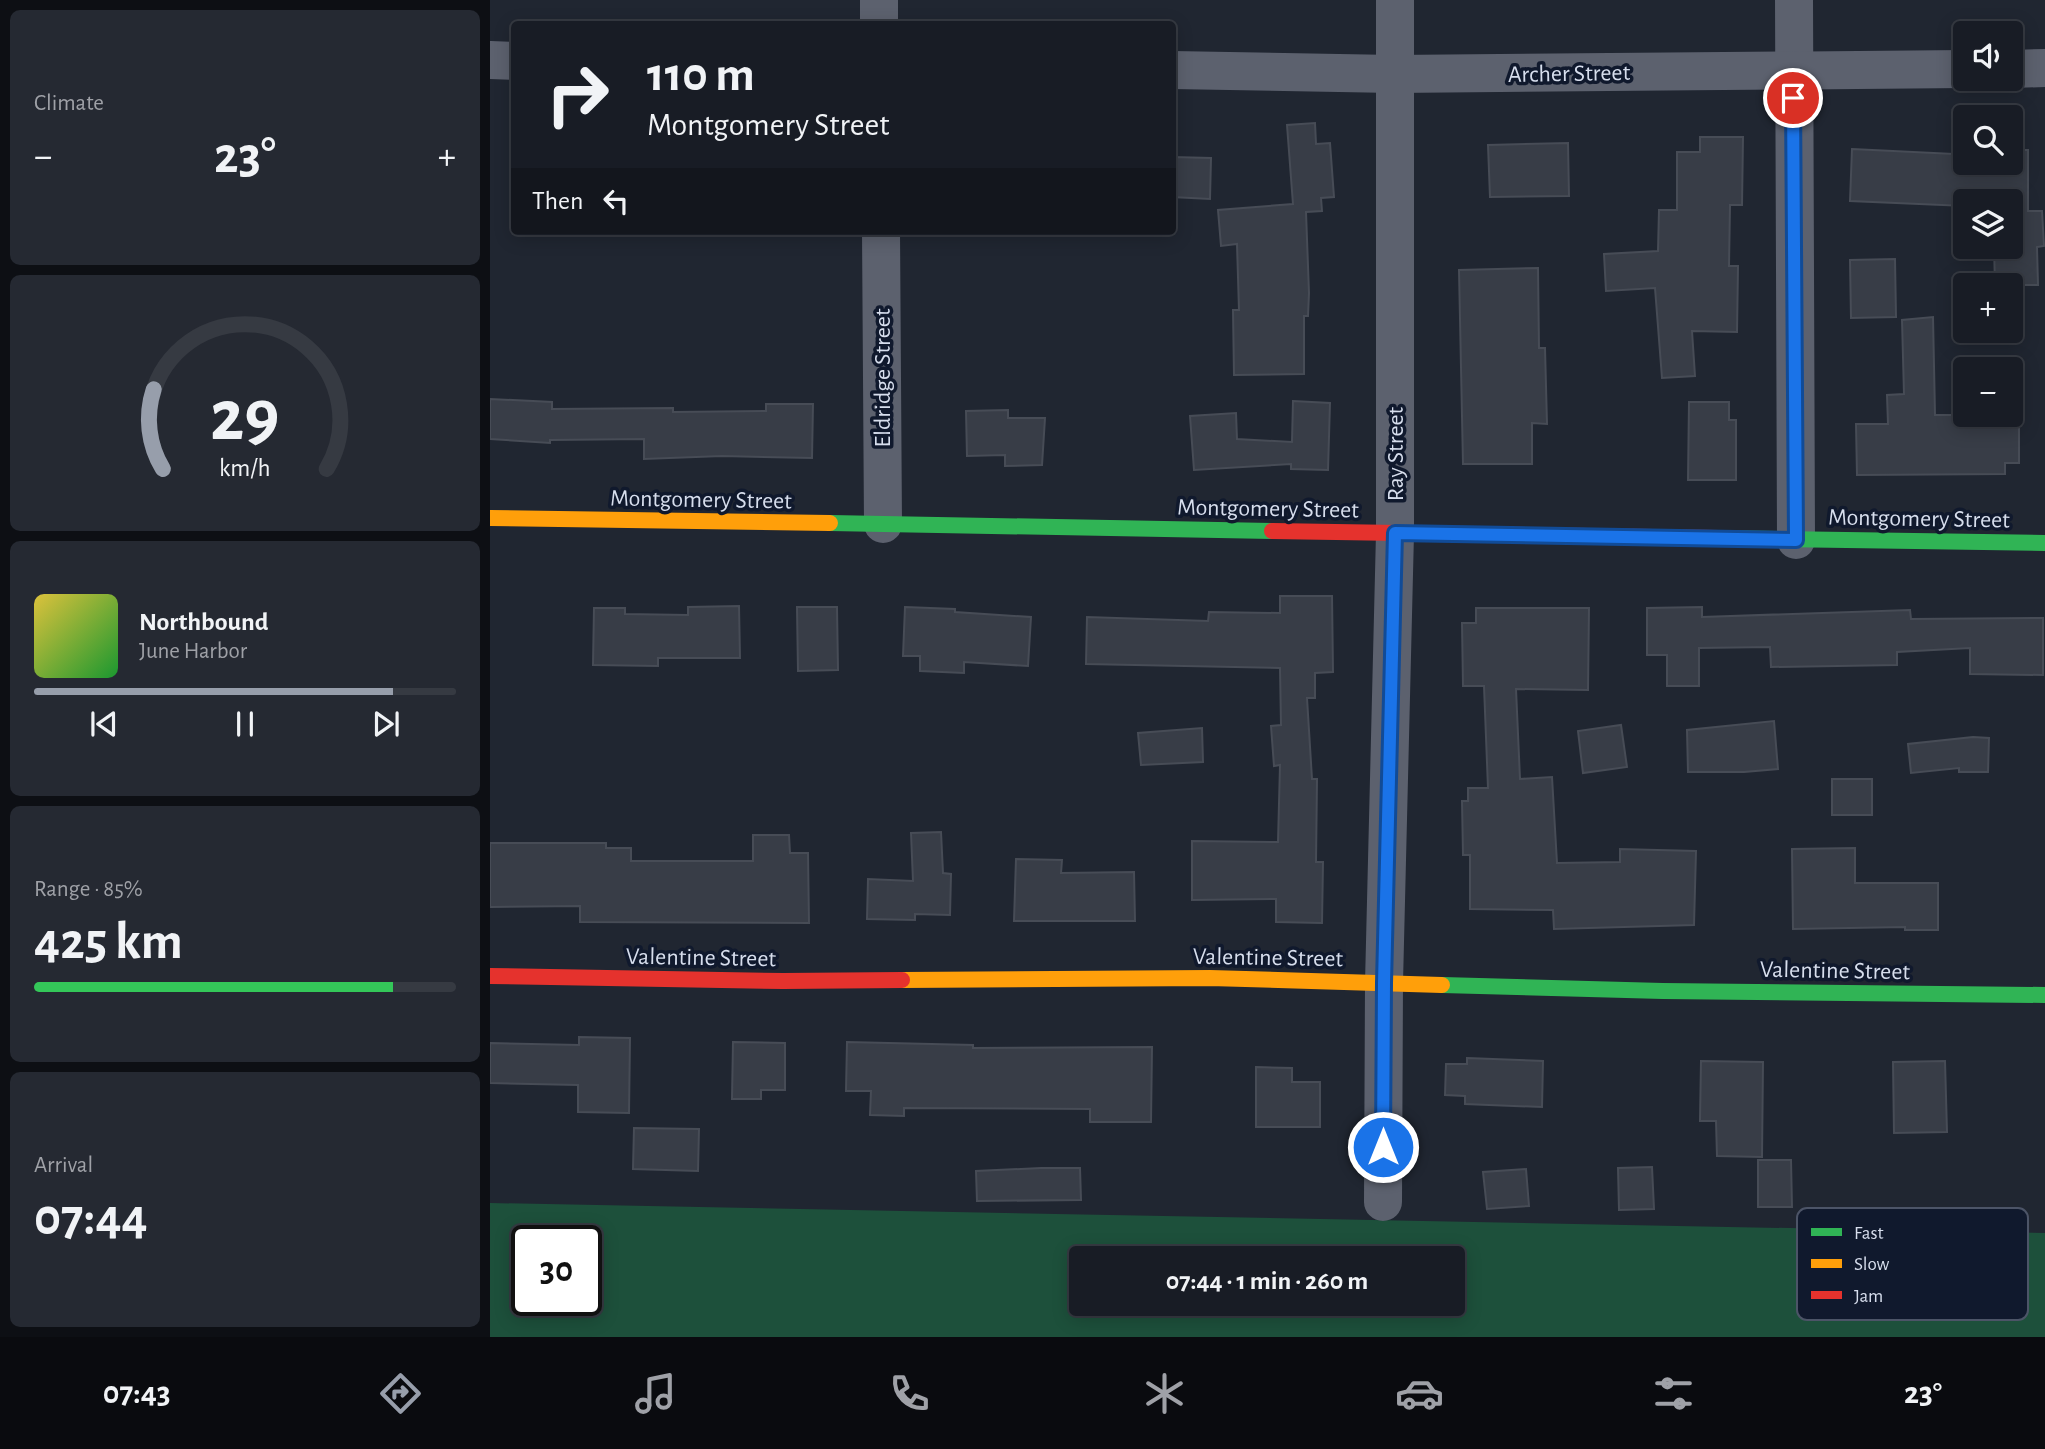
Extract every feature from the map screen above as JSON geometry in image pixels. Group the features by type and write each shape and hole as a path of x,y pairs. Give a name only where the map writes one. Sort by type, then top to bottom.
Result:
{"street":[{"path":"879,0 879,21"},
{"name":"Ray Street","path":"1383,1202 1384,983 1395,533 1395,0"},
{"path":"1794,0 1796,540"},
{"path":"490,61 511,61"},
{"path":"2023,69 2045,68"},
{"name":"Archer Street","path":"1176,70 1394,74 1953,69"},
{"name":"Eldridge Street","path":"881,235 883,524"},
{"name":"Montgomery Street","path":"490,519 2045,543"},
{"name":"Valentine Street","path":"490,976 783,981 1210,978 1663,991 2045,995"}],"green space":[{"path":"490,1203 1797,1228 1797,1320 2028,1320 2028,1233 2045,1233 2045,1337 490,1337"}],"building":[{"path":"1315,123 1316,144 1330,143 1334,197 1321,198 1322,211 1306,212 1309,293 1308,316 1304,316 1304,374 1234,375 1233,310 1239,310 1237,244 1221,246 1218,210 1293,204 1287,125"},
{"path":"1700,137 1743,137 1742,205 1730,205 1729,266 1738,266 1737,332 1692,331 1695,376 1662,378 1655,288 1606,291 1604,254 1658,251 1659,210 1677,210 1677,152 1700,152"},
{"path":"1568,143 1569,196 1490,197 1488,145"},
{"path":"1852,149 1953,154 1953,175 2023,175 2023,150 2028,150 2028,211 2042,211 2044,246 2037,247 2038,285 2023,285 2023,273 1995,273 1994,259 2023,259 2023,189 1953,189 1953,205 1850,201"},
{"path":"1176,157 1211,158 1210,199 1176,197"},
{"path":"1895,259 1896,317 1851,318 1850,260"},
{"path":"1538,268 1539,348 1545,348 1547,424 1532,423 1532,464 1463,464 1459,270"},
{"path":"1933,317 1935,415 1953,415 1953,427 2019,427 2019,463 2005,463 2005,474 1857,475 1856,424 1888,424 1887,395 1904,394 1902,320"},
{"path":"490,399 552,402 552,409 673,408 673,412 766,411 766,404 813,404 812,458 722,456 644,459 644,439 550,440 550,443 490,439"},
{"path":"1293,401 1330,403 1328,470 1291,469 1291,464 1194,470 1190,416 1236,413 1237,439 1292,442"},
{"path":"1689,402 1729,402 1729,420 1736,420 1736,480 1688,480"},
{"path":"1008,410 1008,418 1045,418 1042,465 1005,466 1005,455 967,456 966,411"},
{"path":"1280,596 1332,596 1333,672 1315,673 1315,698 1307,698 1312,779 1317,779 1316,862 1323,862 1322,923 1276,922 1276,899 1192,900 1192,841 1278,842 1280,765 1274,766 1271,726 1281,725 1280,668 1086,664 1087,617 1208,621 1209,612 1280,613"},
{"path":"739,606 740,658 658,658 658,666 593,665 594,608 625,608 625,614 688,615 688,607"},
{"path":"797,607 837,607 838,670 798,671"},
{"path":"905,607 1031,617 1028,666 964,662 964,673 920,671 920,656 903,656"},
{"path":"1702,607 1702,617 1910,610 1911,619 2043,618 2043,675 1970,674 1970,648 1897,652 1897,665 1771,667 1770,647 1699,648 1699,686 1667,686 1667,655 1647,655 1647,608"},
{"path":"1476,608 1589,608 1588,690 1516,689 1520,779 1552,777 1557,863 1620,862 1620,849 1696,851 1694,925 1554,929 1553,910 1470,909 1470,855 1463,855 1462,801 1468,801 1468,788 1488,788 1484,686 1463,686 1462,623 1476,623"},
{"path":"1774,721 1778,769 1688,772 1687,730"},
{"path":"1621,725 1627,767 1583,773 1578,731"},
{"path":"1202,728 1203,762 1141,765 1138,733"},
{"path":"1973,737 1989,738 1988,772 1959,772 1959,768 1911,773 1908,744"},
{"path":"1832,779 1872,779 1872,815 1832,815"},
{"path":"941,832 943,873 951,874 950,915 915,914 915,920 867,919 868,879 913,881 911,833"},
{"path":"753,835 789,835 790,853 808,853 809,923 580,922 580,906 490,907 490,843 606,843 606,848 631,848 631,861 753,861"},
{"path":"1855,848 1855,883 1938,883 1938,930 1905,930 1905,927 1793,929 1792,849"},
{"path":"1016,859 1062,860 1061,873 1134,872 1135,921 1014,921"},
{"path":"579,1037 630,1038 629,1113 578,1112 578,1085 490,1083 490,1043 579,1045"},
{"path":"733,1042 785,1043 785,1090 761,1090 761,1099 732,1099"},
{"path":"847,1042 973,1045 973,1048 1152,1047 1151,1122 1090,1122 1090,1109 904,1108 904,1116 870,1115 871,1091 846,1091"},
{"path":"1467,1058 1543,1061 1542,1107 1465,1104 1465,1096 1445,1095 1446,1064 1467,1064"},
{"path":"1701,1061 1763,1062 1762,1157 1717,1156 1716,1121 1700,1121"},
{"path":"1945,1061 1947,1132 1894,1133 1893,1062"},
{"path":"1256,1067 1292,1068 1292,1082 1320,1082 1320,1127 1256,1127"},
{"path":"634,1128 699,1129 698,1171 633,1169"},
{"path":"1758,1160 1791,1160 1792,1207 1758,1207"},
{"path":"1652,1167 1654,1209 1619,1210 1618,1168"},
{"path":"1080,1168 1081,1200 977,1201 976,1171"},
{"path":"1526,1169 1529,1206 1487,1209 1483,1172"}],"traffic: fast":[{"path":"830,523 1272,531"},
{"path":"1718,538 2045,543"},
{"path":"1442,985 1663,991 2045,995"}],"traffic: slow":[{"path":"490,518 830,523"},
{"path":"902,980 1210,978 1442,985"}],"traffic: jam":[{"path":"1272,531 1718,538"},
{"path":"490,976 783,981 902,980"}],"route":[{"path":"1383,1147 1384,983 1395,533 1796,540 1793,98"}]}
